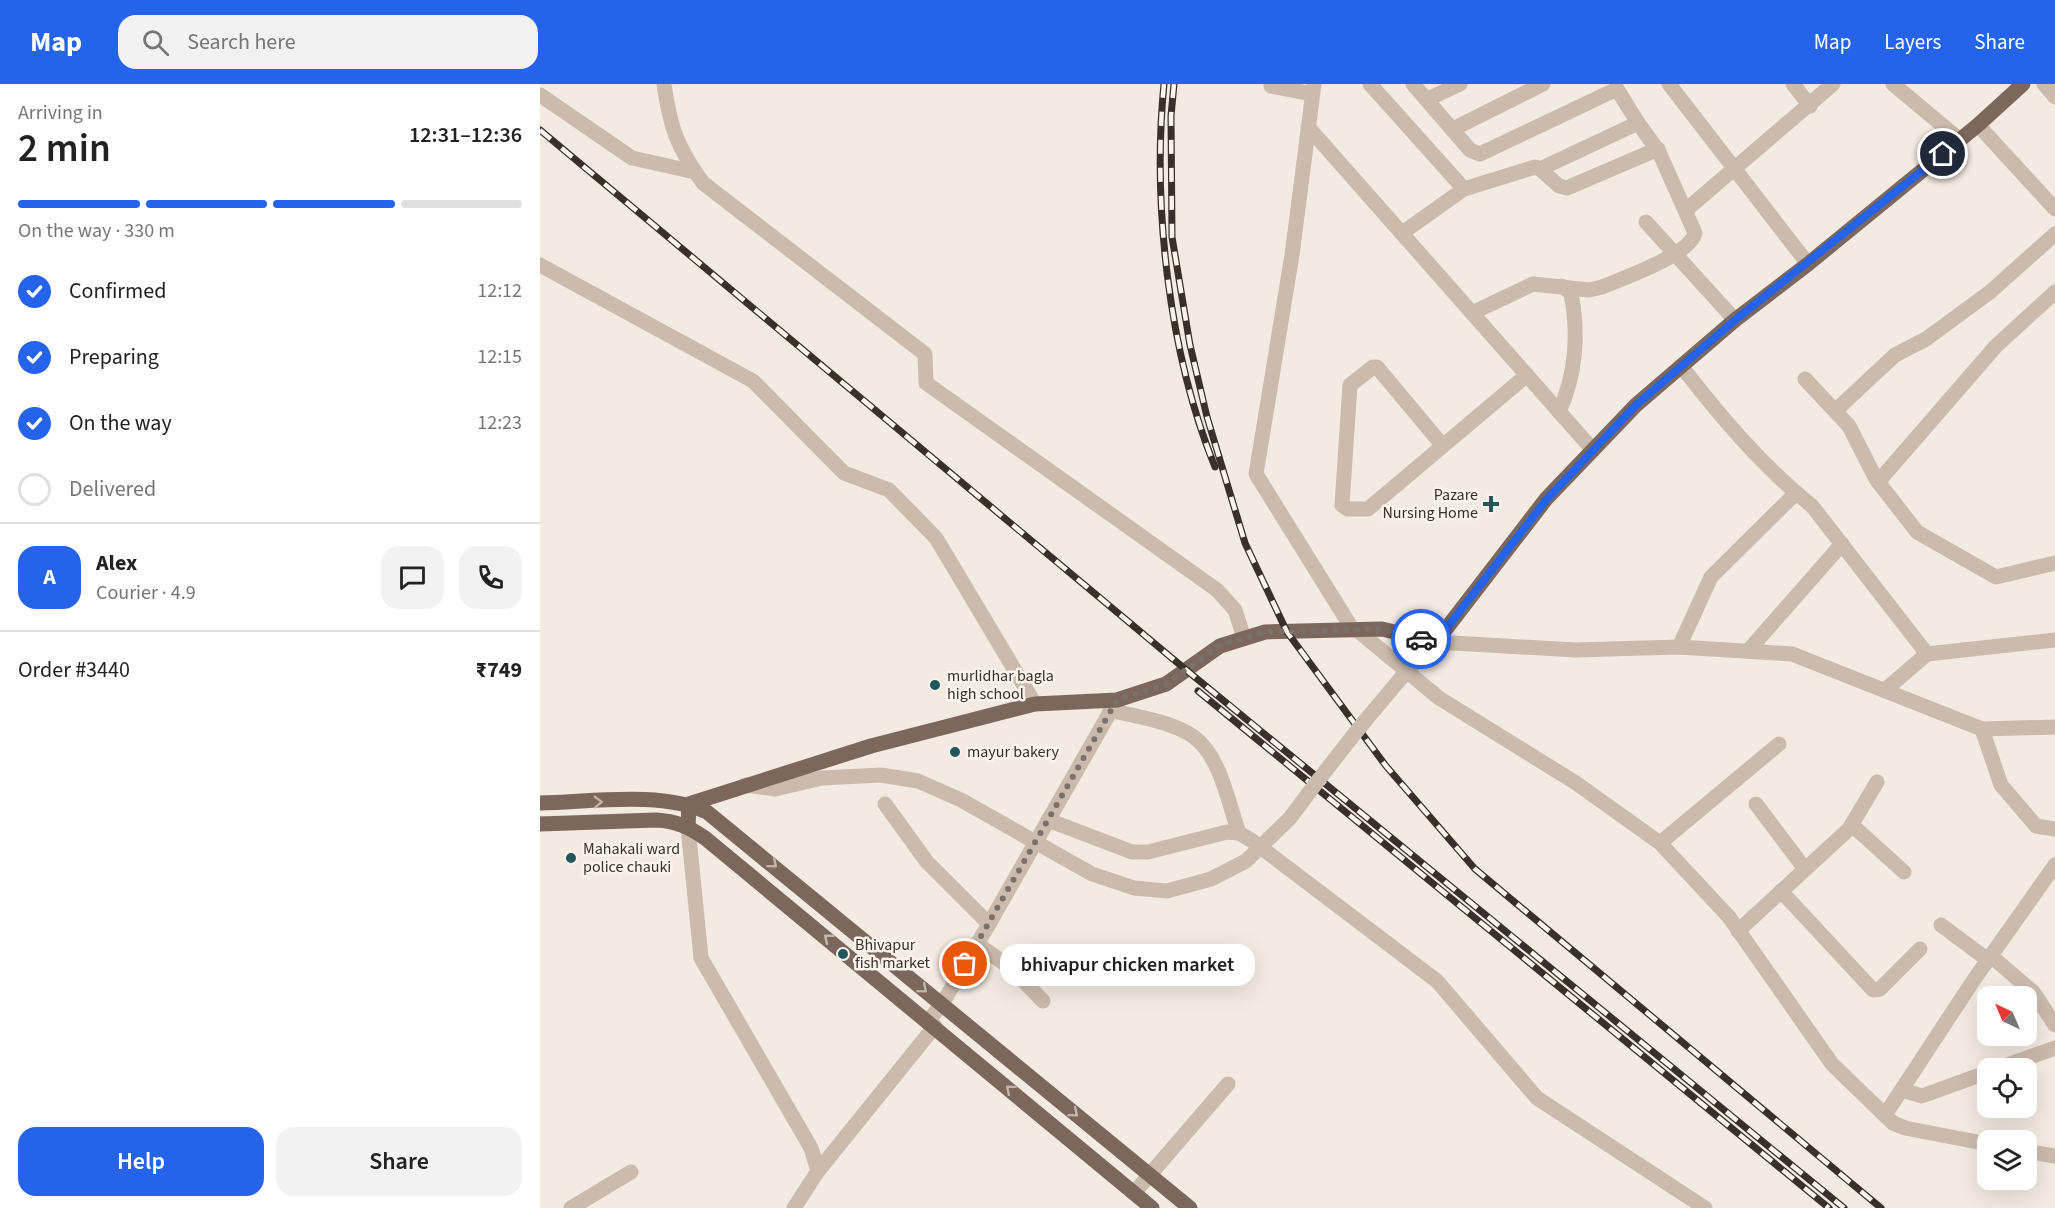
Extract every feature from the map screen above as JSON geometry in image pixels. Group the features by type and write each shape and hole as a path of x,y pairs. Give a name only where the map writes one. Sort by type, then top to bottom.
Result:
{"main road":[{"path":"689,804 872,746 1035,704 1113,705 1166,684 1220,645 1265,632 1382,629 1436,642 1546,500 1636,405 1735,320 1808,264 1960,140 2023,84"},
{"path":"540,803 649,800 689,804 721,821 1190,1208"},
{"path":"688,827 689,804"},
{"path":"540,824 656,820 671,821 688,827 705,838 1152,1208"}],"street":[{"path":"664,84 668,115 680,150 703,183 925,354 926,383 1217,590 1235,610 1244,638"},
{"path":"1272,84 1271,86 1313,89 1292,255 1256,474 1355,630 1439,698 1576,783 1660,843 1738,931 1832,1064 1886,1115 1905,1128 1977,1141"},
{"path":"1370,84 1464,189"},
{"path":"1413,84 1470,150 1480,154 1615,88 1619,90 1638,123 1658,149 1695,235 1674,255 1596,289 1533,284 1472,313"},
{"path":"1428,99 1460,84"},
{"path":"1452,129 1543,84"},
{"path":"1669,84 1808,264"},
{"path":"1793,84 1810,106"},
{"path":"1686,210 1736,170 1833,84"},
{"path":"1893,84 1960,140"},
{"path":"2044,84 2055,97"},
{"path":"540,95 632,158 695,172"},
{"path":"1540,169 1638,123"},
{"path":"1978,125 2055,208"},
{"path":"1308,127 1593,450"},
{"path":"1402,233 1464,189 1535,167 1560,186 1567,188 1658,149"},
{"path":"1646,222 1735,320"},
{"path":"1835,411 1894,355 1926,339 1990,292 2055,234"},
{"path":"540,265 753,381 844,473 888,490 936,538 1035,704"},
{"path":"1560,412 1572,383 1576,324 1571,293 1562,286"},
{"path":"1878,482 1996,346 2055,292"},
{"path":"1443,446 1377,367 1373,367 1349,388 1342,505 1348,509 1366,510 1443,446 1527,375"},
{"path":"1682,367 1716,410 1796,493 1812,506 1927,654"},
{"path":"1805,379 1850,428 1878,482 1921,536 1990,574 2002,578 2055,563"},
{"path":"1679,647 1711,577 1796,493"},
{"path":"1748,651 1842,544"},
{"path":"1885,690 1927,654 2055,639"},
{"path":"745,785 775,789 822,778 881,775 918,781 961,800 1092,874 1134,888 1167,891 1211,879 1261,847 1308,794 1401,678 1436,642 1575,650 1679,647 1792,654 1982,729 2055,728"},
{"path":"794,1208 818,1171 931,1024 1113,705 1181,729 1194,737 1213,760 1239,833"},
{"path":"1982,729 2001,785 2036,826 2055,829"},
{"path":"1660,843 1779,744"},
{"path":"1738,931 1852,825 1877,782"},
{"path":"885,804 927,862 989,924"},
{"path":"1756,804 1805,869"},
{"path":"1048,820 1132,852 1148,852 1227,832 1239,833 1261,847 1437,981 1537,1098 1705,1208"},
{"path":"1852,825 1904,873"},
{"path":"688,827 701,958 811,1148 818,1171"},
{"path":"1886,1115 1989,958 2055,865"},
{"path":"1781,891 1873,990 1880,989 1920,949"},
{"path":"1941,925 1989,958 2032,992 2055,1025"},
{"path":"977,944 1011,968 1043,1001"},
{"path":"2027,1058 2055,1048"},
{"path":"1902,1090 1922,1096 1977,1076"},
{"path":"1134,1193 1228,1084"},
{"path":"2037,1153 2055,1156"},
{"path":"571,1208 632,1172"}],"railway":[{"path":"1164,84 1160,179 1168,278 1175,328 1186,376 1199,423 1215,467"},
{"path":"1174,84 1171,116 1172,237 1190,345 1207,417 1245,543 1287,632 1386,766 1475,869 1881,1208"},
{"path":"540,130 1185,669 1844,1208"},
{"path":"1198,691 1829,1208"}],"way so far":[{"path":"965,964 1117,700 1166,684 1220,645 1265,632 1382,629 1421,639"}],"place":[{"name":"Pazare Nursing Home","path":"1491,504"},
{"name":"murlidhar bagla high school","path":"935,685"},
{"name":"mayur bakery","path":"955,752"},
{"name":"Mahakali ward police chauki","path":"571,858"},
{"name":"Bhivapur fish market","path":"843,954"},
{"name":"bhivapur chicken market","path":"965,964"}],"route":[{"path":"1421,639 1436,642 1546,500 1636,405 1735,320 1943,154"}]}
